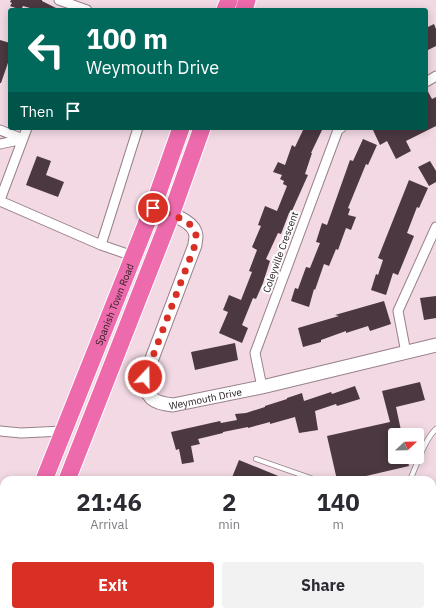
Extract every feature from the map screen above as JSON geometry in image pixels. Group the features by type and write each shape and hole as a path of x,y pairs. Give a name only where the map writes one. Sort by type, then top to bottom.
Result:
{"highway":[{"name":"Spanish Town Road","path":"46,476 153,208 180,130"},
{"name":"Spanish Town Road","path":"69,476 171,215 201,130"}],"street":[{"path":"59,0 71,7"},
{"path":"0,130 23,139"},
{"path":"26,130 0,201 101,245 133,256"},
{"path":"101,245 137,130"},
{"name":"Coleyville Crescent","path":"262,387 254,353 338,130"},
{"path":"0,144 23,139"},
{"name":"Weymouth Drive","path":"153,208 183,219 191,225 196,235 195,245 145,377 145,388 150,398 160,404 173,405 262,387 436,345"},
{"path":"406,353 398,311 436,227"},
{"path":"0,431 22,433 63,431"}],"lane":[{"path":"412,476 427,441 436,429"},
{"path":"256,459 305,476"}],"building":[{"path":"11,0 42,0 56,8 30,8 23,6 22,8 16,8 10,6 12,3 10,2"},
{"path":"434,24 436,29 436,46 428,50 428,27"},
{"path":"0,40 8,42 8,63 0,83"},
{"path":"428,92 432,99 436,97 436,126 428,130"},
{"path":"303,130 322,130 311,153 305,174 308,175 291,213 289,213 281,234 278,233 266,259 270,261 263,283 256,299 253,298 242,325 248,328 242,343 219,333 228,312 223,310 229,295 241,300 252,272 249,271 257,250 252,247 261,226 258,225 265,206 277,211 287,186 283,184 284,181 280,179 282,175 273,172 278,162 285,165 292,145 295,147"},
{"path":"373,130 428,130 406,141 411,151 396,159 387,141 380,145"},
{"path":"363,139 377,145 368,165 366,164 348,208 350,209 348,215 356,217 351,230 346,228 338,250 336,249 329,266 324,264 315,290 314,289 309,307 291,301 295,288 298,289 306,267 310,268 320,243 316,242 322,223 327,225 350,160 353,161"},
{"path":"37,156 51,161 46,175 64,182 58,197 26,185"},
{"path":"430,161 436,171 436,182 429,186 418,167"},
{"path":"409,180 428,188 419,208 417,207 407,233 414,236 398,275 393,273 386,295 371,290 376,274 378,275 383,260 378,258"},
{"path":"436,296 436,318 424,320 420,298"},
{"path":"384,301 391,324 370,331 368,326 346,333 346,331 321,340 321,342 303,347 298,328 339,316 335,315"},
{"path":"235,343 238,360 195,370 191,352"},
{"path":"420,382 425,400 396,407 400,428 388,428 388,464 409,464 409,466 366,476 336,476 327,436 390,422 382,391"},
{"path":"355,386 360,399 337,406 336,404 315,411 318,430 299,433 295,417 270,424 270,422 248,428 223,432 198,439 200,444 191,446 194,462 182,464 179,449 176,450 171,432 220,421 221,423 237,420 235,414 246,413 302,393 304,401"},
{"path":"239,460 278,476 233,476"}],"route":[{"path":"145,377 195,245 196,235 191,225 183,219 153,208"}]}
